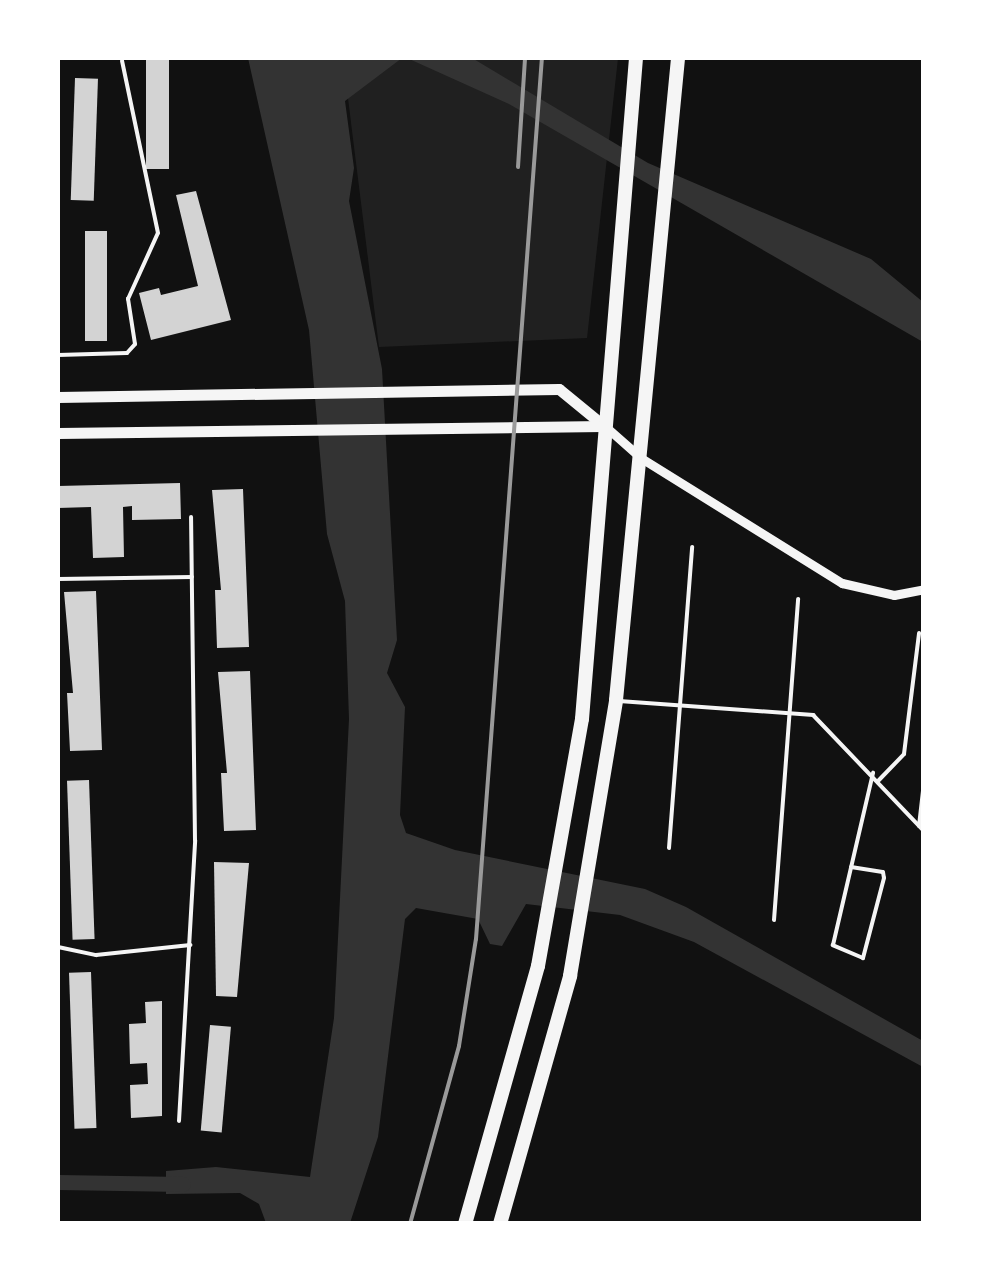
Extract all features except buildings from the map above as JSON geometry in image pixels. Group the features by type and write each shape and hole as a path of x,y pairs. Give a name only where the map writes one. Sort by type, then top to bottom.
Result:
{"main road":[{"path":"465,1224 538,966 582,719 636,58"},
{"path":"500,1224 570,976 616,700 678,58"}],"street":[{"path":"58,397 559,389 642,458 842,582 894,595 924,589"},
{"path":"58,433 604,426"}],"lane":[{"path":"58,354 127,352 135,344 128,299 158,233 122,61"},
{"path":"179,1121 190,945 191,516"},
{"path":"669,848 683,705 692,548"},
{"path":"58,579 192,577"},
{"path":"774,920 798,599"},
{"path":"879,780 904,754 919,633"},
{"path":"616,700 790,712 828,724 921,828"},
{"path":"851,866 883,872 884,878 863,958 835,952 833,945 851,866 873,773"},
{"path":"921,828 924,782"},
{"path":"58,947 96,956 190,945"}],"shaded area":[{"path":"248,58 402,58 345,101 354,168 349,201 382,369 397,640 387,673 405,707 400,815 406,833 455,850 645,889 686,907 923,1041 923,1067 694,942 620,915 526,904 502,946 490,944 478,919 416,908 405,919 378,1137 350,1223 266,1223 259,1204 240,1193 166,1194 166,1171 216,1167 310,1177 334,1018 349,719 345,601 327,534 309,330"},
{"path":"343,58 618,58 587,338 379,347"},
{"path":"407,58 472,58 648,163 871,259 923,302 923,342 509,104"}],"waterway":[{"path":"58,1182 183,1184"}],"railway":[{"path":"518,167 525,58"},
{"path":"410,1224 459,1046 476,939 542,58"}]}
